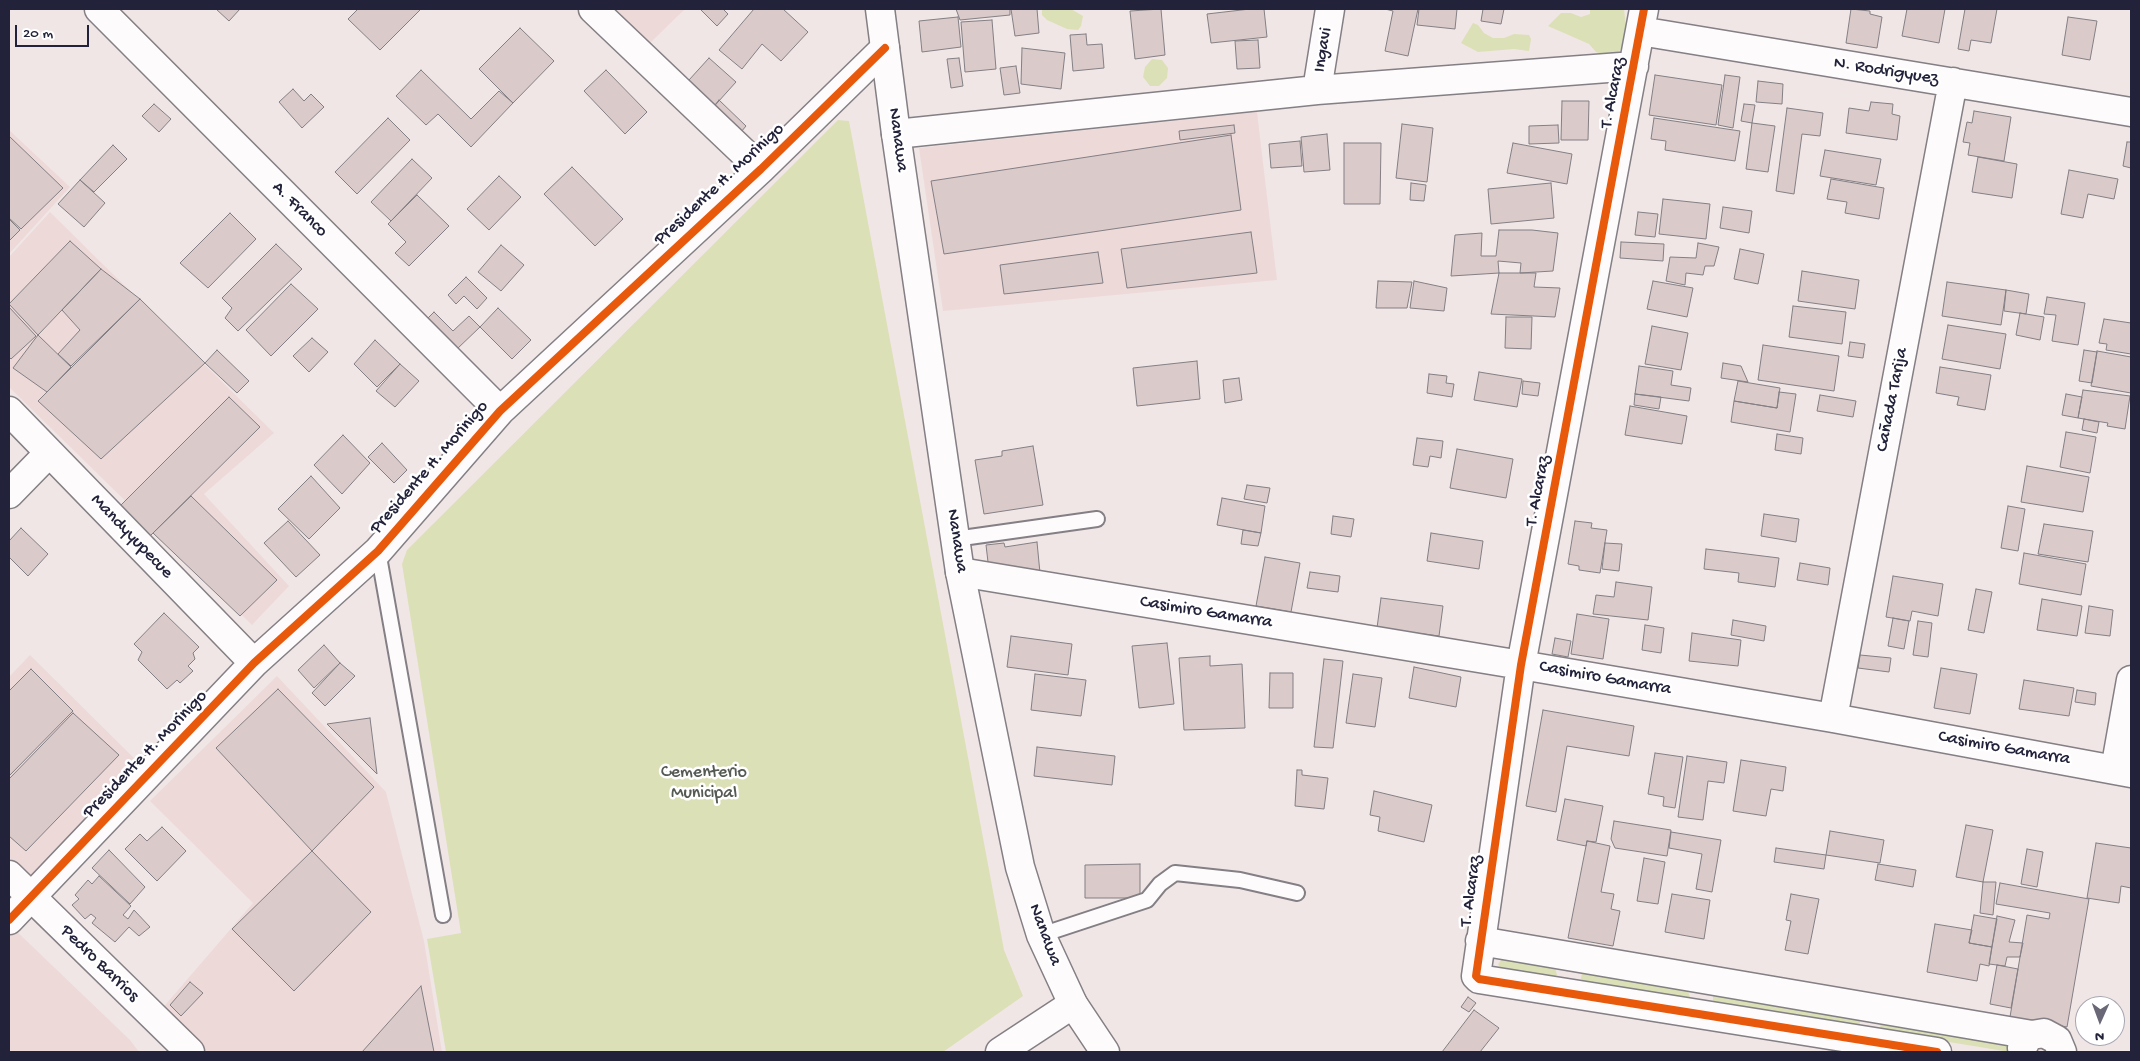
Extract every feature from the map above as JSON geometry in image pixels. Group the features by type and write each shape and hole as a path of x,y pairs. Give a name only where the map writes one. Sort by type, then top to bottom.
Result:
{"street":[{"name":"A. Franco","path":"99,9 500,410"},
{"path":"593,9 761,169"},
{"name":"Nanawa","path":"880,9 896,134 960,572 1020,867 1041,935 1073,1004 1105,1052"},
{"name":"Ingavi","path":"1317,90 1330,9"},
{"name":"T. Alcaraz","path":"1565,992 1479,979 1476,976 1521,665 1642,20"},
{"name":"N. Rodrigyuez","path":"1642,20 1953,82 2131,112"},
{"name":"Presidente H. Morinigo","path":"9,920 254,663 378,550 500,410 761,169 885,48"},
{"path":"896,134 1317,90 1634,66"},
{"name":"Cañada Tarija","path":"1833,718 1953,82"},
{"name":"Mandyyupecue","path":"9,411 254,663"},
{"path":"9,494 49,453"},
{"name":"Casimiro Gamarra","path":"960,572 1833,718 2123,771"},
{"path":"2123,771 2131,680"},
{"name":"Pedro Barrios","path":"9,875 190,1052"},
{"path":"1480,941 1703,979 2027,1044 2044,1033 2051,1035 2060,1045 2062,1052"},
{"path":"1571,956 1565,992 1937,1052"},
{"path":"1697,1014 1703,979"},
{"path":"1000,1052 1073,1004"}],"lane":[{"path":"955,539 1097,519"},
{"path":"378,550 443,915"},
{"path":"1041,935 1147,900 1160,884 1175,873 1240,880 1297,893"}],"shaded area":[{"path":"616,9 685,9 650,43"},
{"path":"1257,112 1277,280 943,311 919,148"},
{"path":"9,130 70,187 9,254"},
{"path":"50,212 274,433 204,494 289,586 252,625 9,387 9,257"},
{"path":"30,655 142,766 37,883 9,857 9,677"},
{"path":"277,676 386,792 424,941 442,1052 205,1052 160,1011 253,903 150,801"},
{"path":"9,924 130,1040 139,1052 9,1052"}],"green space":[{"path":"1040,9 1071,9 1083,16 1081,26 1078,30 1067,29 1047,20 1042,15 1042,10"},
{"path":"1590,9 1624,9 1627,36 1624,46 1617,53 1607,56 1596,52 1589,44 1548,26 1561,13 1571,13 1581,17 1590,14"},
{"path":"1473,23 1493,38 1504,38 1514,34 1529,35 1531,39 1529,51 1514,49 1478,52 1461,43"},
{"path":"1152,59 1162,60 1168,68 1167,78 1159,86 1150,86 1143,77 1145,67"},
{"name":"Cementerio Municipal","path":"838,120 849,121 1004,950 1023,996 943,1052 446,1052 427,939 461,933 402,564 407,550"},
{"path":"1503,958 1555,968 1557,975 1553,978 1501,969 1498,964"},
{"path":"1582,973 1687,989 1690,997 1689,999 1583,983"},
{"path":"1713,995 1860,1019 1860,1025 1713,1003"},
{"path":"1882,1022 2012,1041 2010,1052 1882,1031 1880,1026"}],"building":[{"path":"216,9 240,9 229,21"},
{"path":"358,9 421,9 380,50 348,19"},
{"path":"700,9 723,9 728,14 717,26"},
{"path":"754,9 783,9 808,32 781,61 762,44 742,69 719,50"},
{"path":"956,9 1010,9 1010,15 960,20"},
{"path":"1011,9 1037,9 1039,33 1015,36"},
{"path":"1161,9 1165,55 1135,59 1130,11"},
{"path":"1264,9 1267,37 1211,43 1207,14"},
{"path":"1385,9 1418,9 1408,56 1385,51 1393,11"},
{"path":"1419,9 1457,9 1455,29 1417,25"},
{"path":"1483,9 1504,9 1501,24 1481,21"},
{"path":"1851,9 1870,11 1870,14 1882,17 1877,48 1846,43"},
{"path":"1907,9 1945,9 1939,43 1902,36"},
{"path":"1965,9 1997,9 1991,43 1971,40 1969,51 1958,49"},
{"path":"958,17 961,47 922,52 919,21"},
{"path":"2068,17 2097,21 2090,60 2062,55"},
{"path":"992,20 996,69 965,72 961,22"},
{"path":"520,28 554,61 513,103 479,69"},
{"path":"1086,34 1087,45 1102,44 1104,68 1073,71 1070,35"},
{"path":"1258,40 1260,68 1237,69 1235,41"},
{"path":"1022,48 1065,53 1061,89 1021,84"},
{"path":"709,58 736,82 709,112 678,83 685,76 689,80"},
{"path":"959,58 963,86 951,88 947,59"},
{"path":"1016,66 1020,93 1004,95 1000,68"},
{"path":"421,70 471,119 499,91 513,103 471,147 438,114 426,125 396,96"},
{"path":"606,70 647,112 625,134 584,91"},
{"path":"1655,75 1722,85 1716,125 1649,115"},
{"path":"1725,75 1740,77 1733,128 1718,125"},
{"path":"1758,81 1783,84 1782,104 1756,102"},
{"path":"293,89 304,101 311,94 324,107 302,128 279,102"},
{"path":"719,100 746,126 736,138 709,112"},
{"path":"1562,101 1589,101 1588,140 1561,140"},
{"path":"1871,102 1893,104 1892,114 1900,116 1897,140 1846,133 1849,108 1869,111"},
{"path":"154,104 171,119 159,132 142,116"},
{"path":"1744,104 1755,105 1752,123 1741,121"},
{"path":"1787,108 1823,113 1820,136 1802,134 1794,194 1776,191"},
{"path":"1974,111 2011,117 2004,161 1968,155 1970,143 1963,142 1967,122 1972,123"},
{"path":"388,118 410,140 357,194 335,172"},
{"path":"1654,118 1740,131 1735,161 1665,150 1666,141 1651,139"},
{"path":"1752,123 1775,126 1768,172 1746,169"},
{"path":"1402,124 1433,128 1427,182 1396,178"},
{"path":"1234,125 1235,133 1180,140 1179,131"},
{"path":"1558,125 1559,143 1529,144 1529,126"},
{"path":"1327,134 1330,170 1304,172 1301,137"},
{"path":"1231,135 1241,210 944,254 931,181"},
{"path":"9,136 63,188 21,229 9,218"},
{"path":"1300,141 1302,166 1271,168 1269,144"},
{"path":"2127,142 2131,142 2131,168 2123,166"},
{"path":"1344,143 1381,143 1380,204 1344,204"},
{"path":"1513,143 1572,154 1567,184 1507,173"},
{"path":"113,145 127,159 94,192 80,180"},
{"path":"1825,150 1881,159 1876,185 1820,176"},
{"path":"1978,157 2017,164 2012,198 1972,192"},
{"path":"412,159 432,178 391,221 371,202"},
{"path":"572,167 623,219 595,246 544,194"},
{"path":"2069,170 2118,179 2114,199 2088,194 2083,218 2061,214"},
{"path":"499,176 521,197 489,230 467,209"},
{"path":"1831,179 1884,188 1879,219 1845,213 1847,202 1827,199"},
{"path":"80,180 105,203 84,227 58,204"},
{"path":"1411,183 1426,185 1424,201 1410,200"},
{"path":"1551,183 1554,218 1491,224 1488,189"},
{"path":"417,195 449,226 409,266 395,253 406,242 388,224"},
{"path":"1663,199 1710,204 1706,239 1659,234"},
{"path":"1723,207 1752,211 1749,233 1720,228"},
{"path":"1638,212 1658,214 1655,237 1635,235"},
{"path":"230,213 256,239 208,288 180,263"},
{"path":"9,219 20,230 9,241"},
{"path":"1499,230 1532,230 1558,233 1553,271 1520,273 1521,263 1498,261 1499,273 1451,276 1455,235 1482,233 1481,256 1496,256"},
{"path":"1251,232 1257,273 1127,288 1121,249"},
{"path":"70,241 101,269 38,335 9,304"},
{"path":"1621,242 1664,244 1663,261 1620,258"},
{"path":"1698,243 1719,247 1714,266 1705,266 1703,275 1686,273 1685,285 1666,281 1670,257 1696,258"},
{"path":"276,244 302,269 238,331 225,318 232,308 222,298"},
{"path":"501,245 524,265 501,291 478,272"},
{"path":"1740,249 1764,254 1758,284 1734,279"},
{"path":"1098,252 1103,283 1004,294 1000,265"},
{"path":"101,269 140,299 71,366 58,354 80,330 62,310"},
{"path":"1802,271 1859,280 1855,309 1798,301"},
{"path":"1499,273 1536,273 1534,287 1560,288 1555,317 1491,314"},
{"path":"466,277 487,298 477,309 464,296 456,304 448,295"},
{"path":"1378,281 1412,282 1407,308 1376,308"},
{"path":"1414,281 1447,288 1444,311 1410,308"},
{"path":"1653,281 1693,288 1687,317 1647,309"},
{"path":"1947,282 2006,290 2001,325 1942,316"},
{"path":"291,284 318,309 271,356 246,330"},
{"path":"2006,290 2029,294 2026,314 2004,311"},
{"path":"2047,297 2085,303 2078,345 2052,341 2056,315 2044,314"},
{"path":"140,299 205,363 101,459 38,401"},
{"path":"1793,306 1846,312 1842,344 1789,337"},
{"path":"9,307 36,336 11,359 9,357"},
{"path":"498,308 531,340 512,359 480,327"},
{"path":"434,312 453,331 469,316 480,327 457,349 427,319"},
{"path":"2020,313 2044,317 2040,340 2016,335"},
{"path":"1506,317 1532,317 1531,349 1505,348"},
{"path":"2104,319 2131,323 2131,354 2106,350 2107,344 2099,343"},
{"path":"1948,325 2006,334 2000,369 1942,359"},
{"path":"1652,326 1688,333 1681,370 1645,364"},
{"path":"38,335 71,367 47,392 13,368"},
{"path":"312,338 328,352 309,372 293,356"},
{"path":"375,340 400,364 377,387 354,364"},
{"path":"1850,342 1865,344 1863,358 1848,356"},
{"path":"1763,345 1839,356 1834,391 1758,380"},
{"path":"217,350 249,381 237,393 205,363"},
{"path":"2084,350 2097,352 2092,383 2079,381"},
{"path":"2097,351 2131,357 2131,393 2091,386"},
{"path":"1197,361 1200,399 1137,406 1133,368"},
{"path":"1723,363 1741,366 1748,382 1721,378"},
{"path":"400,364 419,381 395,407 376,391"},
{"path":"1639,366 1673,371 1671,385 1691,388 1689,401 1635,394"},
{"path":"1940,367 1991,375 1985,410 1957,405 1959,397 1936,393"},
{"path":"1479,372 1522,379 1517,407 1474,400"},
{"path":"1429,374 1447,376 1446,383 1454,384 1452,397 1427,393"},
{"path":"1239,378 1242,400 1225,403 1223,380"},
{"path":"1523,381 1540,383 1538,396 1522,394"},
{"path":"1738,381 1780,388 1777,408 1734,401"},
{"path":"2083,390 2130,396 2125,429 2107,426 2108,423 2078,418"},
{"path":"1779,392 1796,394 1790,432 1731,422 1734,401 1777,408"},
{"path":"1635,394 1661,397 1659,409 1634,405"},
{"path":"2066,394 2082,397 2078,418 2062,415"},
{"path":"1820,395 1856,401 1853,417 1817,411"},
{"path":"229,397 260,427 150,536 120,506"},
{"path":"1630,406 1687,416 1682,444 1625,435"},
{"path":"2084,419 2099,422 2097,433 2082,430"},
{"path":"2066,432 2096,437 2090,473 2060,467"},
{"path":"1777,434 1803,438 1801,454 1775,450"},
{"path":"343,435 370,463 342,494 314,465"},
{"path":"1417,438 1443,441 1441,458 1430,456 1428,467 1413,465"},
{"path":"382,443 407,470 394,483 368,457"},
{"path":"1033,446 1043,505 984,514 975,460 1002,456 1002,451"},
{"path":"1457,449 1513,459 1506,498 1450,488"},
{"path":"2027,466 2089,477 2083,512 2021,502"},
{"path":"311,476 340,508 309,539 278,509"},
{"path":"1247,485 1270,488 1267,503 1244,499"},
{"path":"191,496 277,580 240,616 153,533"},
{"path":"1222,498 1265,506 1261,533 1217,525"},
{"path":"2008,506 2025,509 2018,551 2001,548"},
{"path":"1764,514 1799,519 1796,542 1761,536"},
{"path":"1333,516 1354,519 1351,537 1331,534"},
{"path":"288,521 320,555 296,577 264,543"},
{"path":"1575,521 1592,523 1591,528 1607,530 1600,573 1579,570 1579,566 1568,564"},
{"path":"2044,524 2093,531 2088,562 2038,554"},
{"path":"21,528 48,554 28,576 9,557 9,541"},
{"path":"1243,530 1261,533 1258,546 1241,544"},
{"path":"1431,533 1483,541 1479,569 1427,561"},
{"path":"1037,542 1040,573 1004,568 988,562 986,545 1004,543 1005,547"},
{"path":"1605,543 1622,544 1619,571 1602,569"},
{"path":"1706,549 1779,558 1775,587 1738,582 1739,573 1704,569"},
{"path":"2024,553 2086,564 2081,595 2019,584"},
{"path":"1265,557 1300,563 1291,612 1256,606"},
{"path":"1800,563 1830,568 1828,585 1797,580"},
{"path":"1310,572 1340,576 1338,592 1307,588"},
{"path":"1893,576 1943,584 1938,616 1912,611 1910,621 1886,617"},
{"path":"1616,582 1652,587 1648,620 1593,614 1596,595 1614,597"},
{"path":"1976,589 1992,592 1984,633 1968,630"},
{"path":"1381,598 1443,606 1439,636 1377,628"},
{"path":"2042,599 2082,606 2077,636 2037,630"},
{"path":"2089,606 2113,610 2110,636 2085,633"},
{"path":"164,613 199,647 193,653 195,659 188,666 193,671 180,683 177,680 167,689 138,660 142,652 134,644"},
{"path":"1577,614 1609,619 1603,659 1571,654"},
{"path":"1893,618 1909,621 1904,649 1888,646"},
{"path":"1733,620 1766,626 1764,641 1731,635"},
{"path":"1918,621 1932,623 1928,657 1913,655"},
{"path":"1645,625 1664,628 1661,653 1642,650"},
{"path":"1692,633 1741,640 1738,666 1689,661"},
{"path":"1011,636 1072,644 1068,675 1007,667"},
{"path":"1555,638 1571,641 1568,657 1552,654"},
{"path":"1167,643 1174,704 1139,708 1132,646"},
{"path":"324,645 340,663 314,688 298,670"},
{"path":"1860,655 1891,658 1889,672 1858,668"},
{"path":"1210,656 1210,666 1242,664 1245,728 1184,730 1179,658"},
{"path":"1324,659 1343,661 1333,748 1314,747"},
{"path":"340,663 355,676 325,706 312,693"},
{"path":"1414,667 1461,677 1456,707 1409,698"},
{"path":"1941,668 1977,674 1970,714 1934,708"},
{"path":"31,669 73,711 9,776 9,691"},
{"path":"1270,673 1293,673 1293,708 1269,708"},
{"path":"1035,674 1086,680 1081,716 1031,710"},
{"path":"1353,674 1382,678 1375,727 1346,723"},
{"path":"2024,680 2074,688 2069,716 2019,709"},
{"path":"278,689 374,787 312,851 216,748"},
{"path":"2077,690 2096,693 2095,705 2075,702"},
{"path":"1543,710 1634,726 1629,756 1567,746 1556,812 1526,806"},
{"path":"73,713 119,755 26,851 9,836 9,779"},
{"path":"370,718 377,774 327,724"},
{"path":"1037,747 1115,756 1112,785 1034,776"},
{"path":"1655,753 1683,757 1675,808 1663,806 1664,797 1648,794"},
{"path":"1687,756 1727,762 1724,783 1708,781 1703,820 1678,817"},
{"path":"1741,760 1786,767 1783,791 1771,789 1766,816 1733,811"},
{"path":"1297,770 1302,770 1302,775 1328,778 1324,809 1295,806"},
{"path":"1374,791 1432,805 1424,842 1378,831 1380,817 1370,815"},
{"path":"1565,799 1603,806 1596,842 1587,841 1586,846 1557,840"},
{"path":"1614,821 1671,830 1667,856 1615,848 1611,839"},
{"path":"1966,825 1993,830 1983,882 1956,877"},
{"path":"162,827 186,851 157,881 125,849 140,834 147,841"},
{"path":"1830,831 1884,840 1880,863 1826,855"},
{"path":"1671,832 1721,840 1712,892 1696,889 1702,854 1669,848"},
{"path":"1587,841 1610,846 1601,892 1614,894 1611,909 1620,911 1613,946 1568,938"},
{"path":"2096,843 2131,848 2131,888 2121,886 2119,903 2087,898"},
{"path":"1776,848 1826,855 1824,869 1774,862"},
{"path":"2027,849 2043,852 2037,887 2021,884"},
{"path":"109,850 145,887 130,904 92,868"},
{"path":"312,851 371,912 294,991 232,929"},
{"path":"1644,858 1665,862 1658,904 1637,901"},
{"path":"1140,864 1140,898 1085,898 1085,865"},
{"path":"1878,864 1916,870 1913,887 1875,880"},
{"path":"99,876 131,906 123,915 128,919 134,910 150,927 139,936 129,927 115,942 92,923 96,918 91,914 85,919 72,905 79,899 75,895 88,880 92,884"},
{"path":"1983,882 1996,882 1993,915 1980,913"},
{"path":"2000,883 2089,899 2067,1027 2010,1017 2027,915 2049,919 2050,913 1996,904"},
{"path":"1672,894 1710,900 1704,939 1665,932"},
{"path":"1791,894 1819,899 1808,954 1785,950 1791,921 1786,920"},
{"path":"1974,915 1997,919 1992,947 1969,943"},
{"path":"1997,916 2015,920 2009,942 2023,943 2020,957 2007,957 2005,966 1989,964"},
{"path":"1935,924 1972,930 1969,943 1992,947 1989,966 1980,964 1977,981 1927,972"},
{"path":"1997,965 2018,969 2011,1008 1990,1004"},
{"path":"190,982 203,993 181,1016 170,1005"},
{"path":"421,986 434,1052 362,1052"},
{"path":"1468,997 1476,1003 1469,1012 1461,1007"},
{"path":"1474,1010 1499,1028 1480,1052 1442,1052"}],"cycle path":[{"path":"1644,9 1521,665 1476,976 1479,979 1937,1052"},
{"path":"9,920 254,663 378,551 500,411 761,169 885,48"}]}
